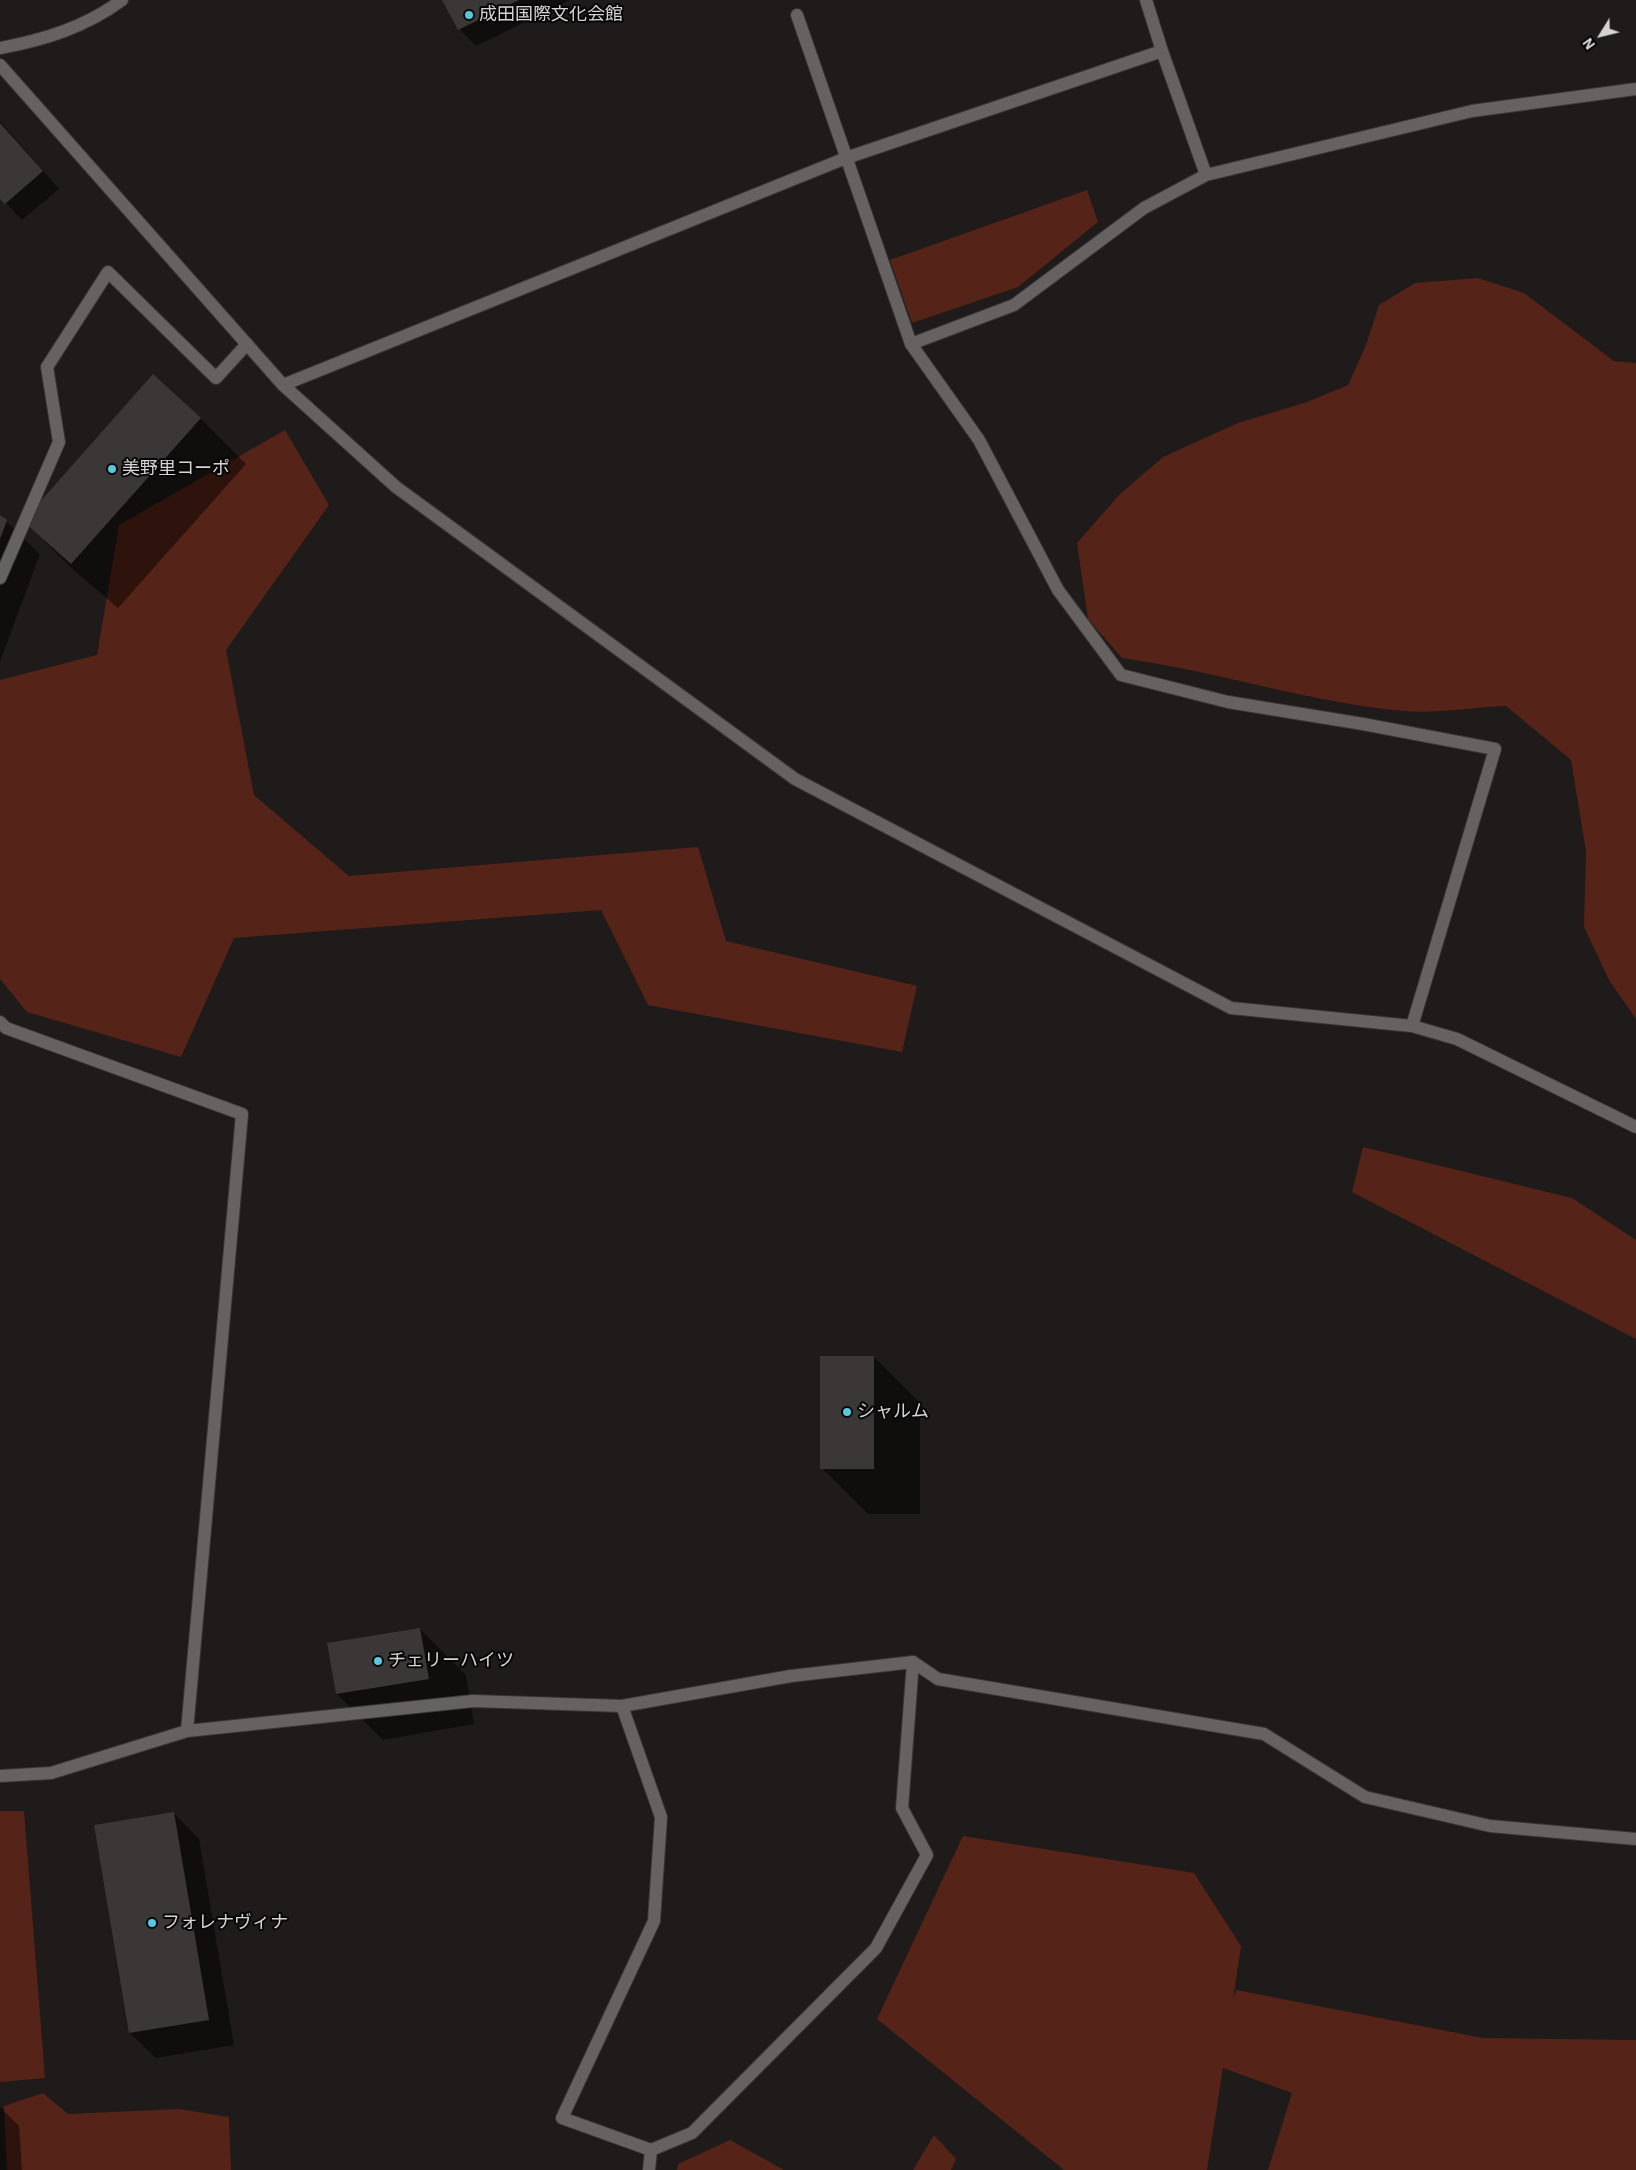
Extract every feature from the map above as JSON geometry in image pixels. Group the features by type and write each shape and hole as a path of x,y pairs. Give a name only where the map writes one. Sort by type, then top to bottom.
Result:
{"street":[{"path":"0,48 34,42 65,32 107,11 122,0"},
{"path":"1146,0 1206,175"},
{"path":"797,15 911,344 979,440 1058,590 1121,675 1228,702 1363,724 1495,749 1412,1026"},
{"path":"283,385 846,158 1162,51"},
{"path":"0,65 283,385 396,487 794,779 1231,1008 1412,1026 1457,1039 1636,1127"},
{"path":"911,344 1014,304 1144,208 1206,175 1472,111 1636,89"},
{"path":"0,578 59,442 47,367 108,272 216,378 247,344"},
{"path":"0,1022 6,1028 242,1114 187,1731"},
{"path":"622,1706 661,1817 654,1921 562,2118 651,2150 692,2133 876,1948 927,1855 902,1808 913,1662"},
{"path":"0,1776 51,1773 187,1731 473,1701 622,1706 791,1676 913,1662 938,1679 1264,1734 1365,1797 1490,1826 1636,1838"},
{"path":"649,2170 651,2150"}],"shaded area":[{"path":"1087,190 1098,222 1018,287 912,323 890,260"},
{"path":"1478,278 1524,293 1614,361 1636,363 1636,1019 1609,980 1584,927 1586,851 1571,760 1506,706 1415,712 1367,707 1297,694 1192,670 1122,658 1088,619 1077,543 1120,494 1163,457 1238,423 1307,402 1348,385 1366,345 1379,305 1415,283"},
{"path":"285,430 329,505 226,650 254,795 349,876 698,847 726,941 917,986 902,1052 648,1005 601,910 234,938 181,1057 27,1012 0,979 0,680 97,655 119,525"},
{"path":"1363,1147 1572,1198 1636,1240 1636,1339 1352,1192"},
{"path":"0,1811 24,1811 45,2078 0,2082"},
{"path":"963,1836 1194,1873 1241,1946 1233,2000 1236,1990 1483,2038 1636,2040 1636,2170 1268,2170 1292,2093 1223,2068 1207,2170 1064,2170 877,2019"},
{"path":"43,2093 68,2114 179,2109 229,2117 231,2170 7,2170 4,2106"},
{"path":"934,2135 956,2159 951,2170 913,2170"},
{"path":"730,2140 784,2170 677,2170 678,2164"}],"building":[{"name":"成田国際文化会館","path":"442,0 519,0 458,30"},
{"path":"0,123 43,171 5,204 0,199"},
{"name":"美野里コーポ","path":"153,374 201,418 71,564 23,521"},
{"path":"0,515 7,520 0,539"},
{"name":"シャルム","path":"820,1356 874,1356 874,1469 820,1469"},
{"name":"チェリーハイツ","path":"420,1628 429,1679 336,1694 327,1643"},
{"name":"フォレナヴィナ","path":"174,1812 209,2020 129,2033 94,1825"}],"place":[{"name":"成田国際文化会館","path":"469,15"},
{"name":"美野里コーポ","path":"112,469"},
{"name":"シャルム","path":"847,1412"},
{"name":"チェリーハイツ","path":"378,1661"},
{"name":"フォレナヴィナ","path":"152,1923"}]}
